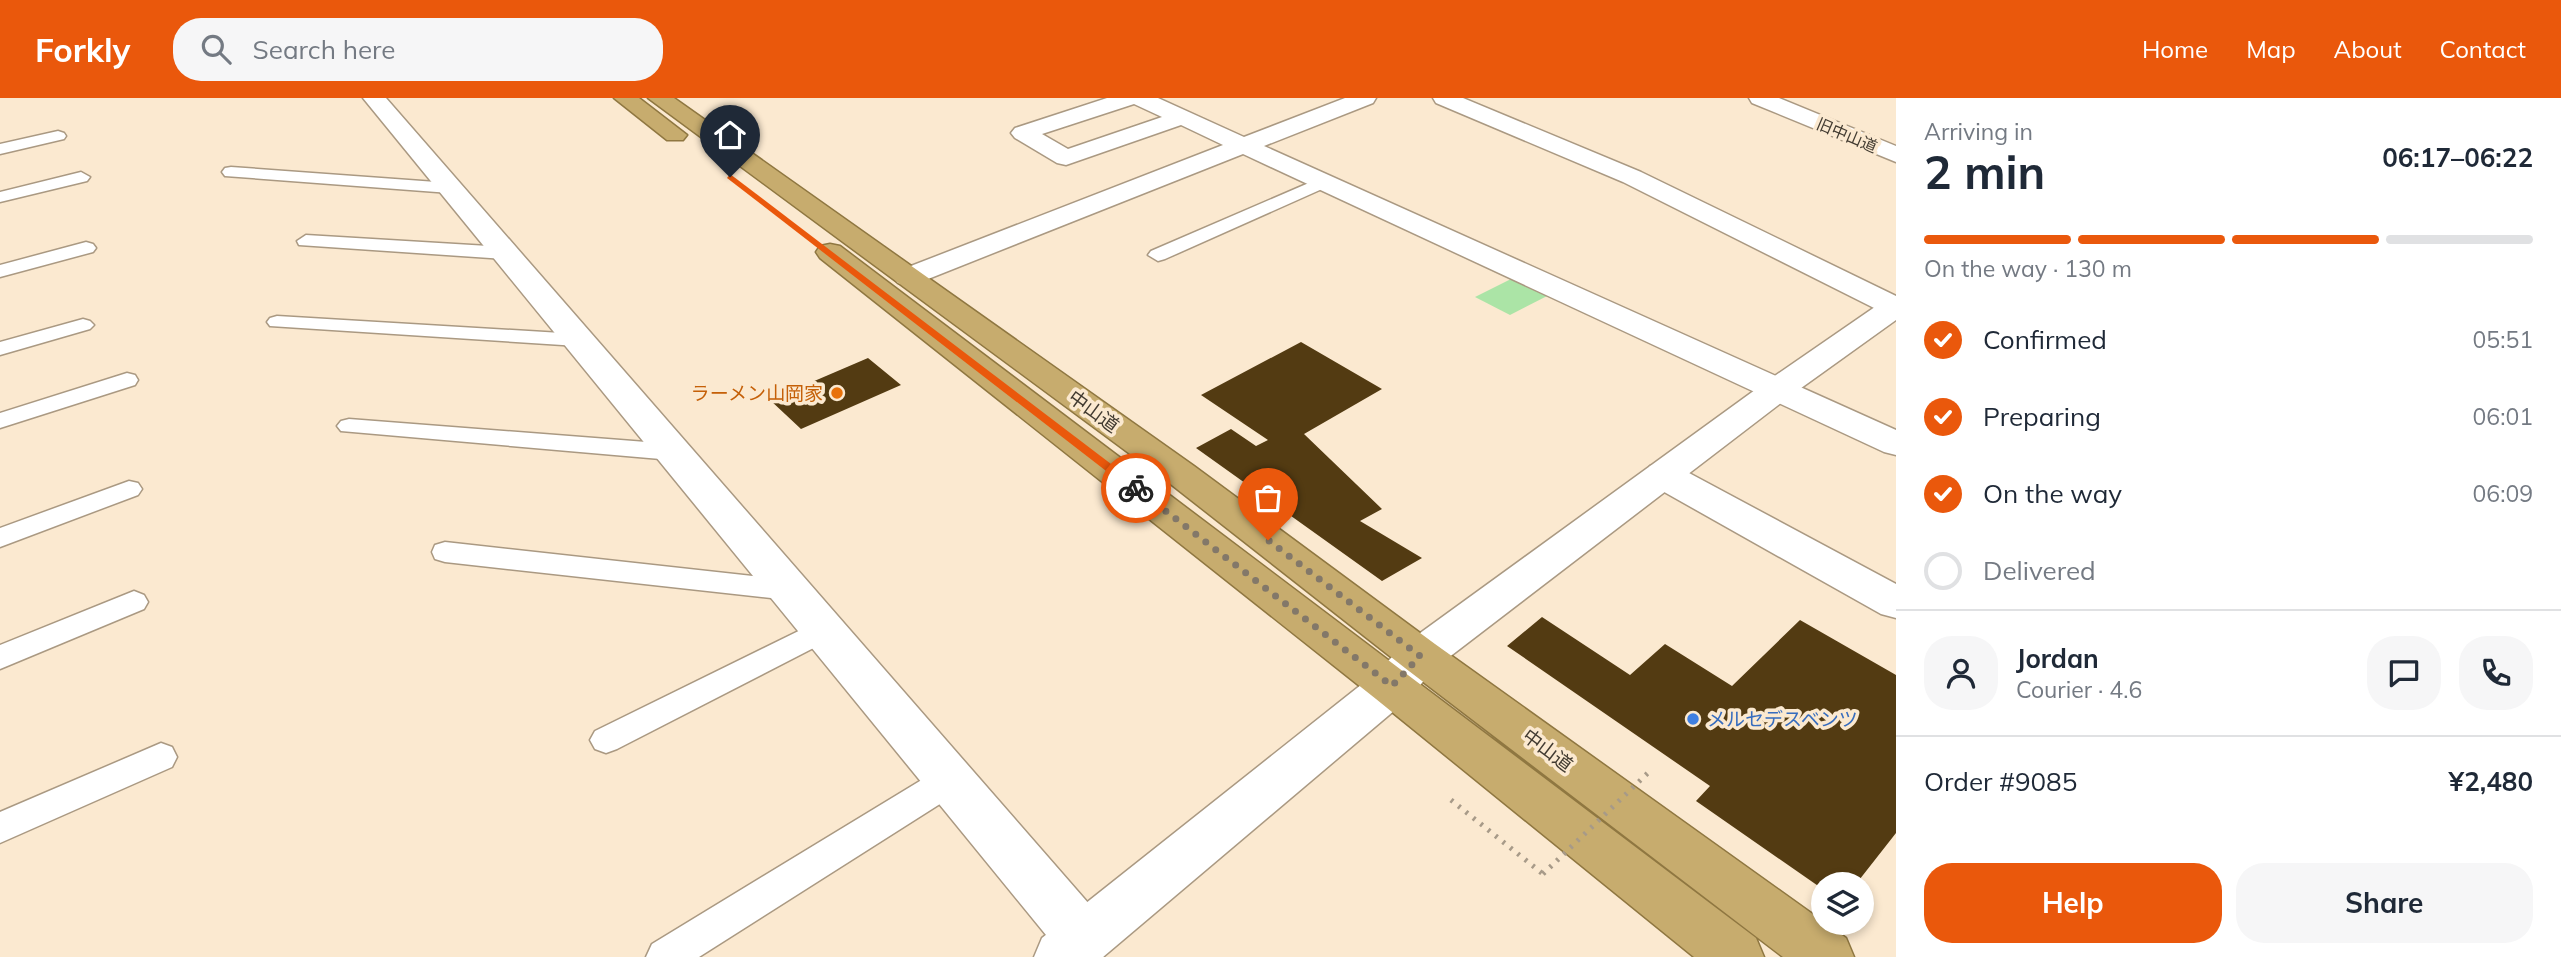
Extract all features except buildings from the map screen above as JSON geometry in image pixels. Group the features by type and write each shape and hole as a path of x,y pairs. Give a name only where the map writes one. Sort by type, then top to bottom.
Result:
{"highway":[{"name":"中山道","path":"625,98 825,248 1392,686 1737,957"},
{"name":"中山道","path":"659,98 1181,474 1420,656 1827,957"}],"street":[{"path":"374,98 950,780 1073,948 1392,686 1420,656 1778,389 1896,306 1632,177 1444,98"},
{"path":"1129,98 1023,133 1066,158 1183,117"},
{"path":"1140,98 1896,444"},
{"path":"908,277 1365,98"},
{"name":"旧中山道","path":"1760,98 1896,155"},
{"path":"1663,475 1896,603"}],"lane":[{"path":"0,149 58,136"},
{"path":"231,172 450,188"},
{"path":"0,197 81,177"},
{"path":"1158,255 1325,181"},
{"path":"306,241 505,253"},
{"path":"0,271 86,248"},
{"path":"277,322 578,340"},
{"path":"0,349 83,325"},
{"path":"0,421 127,380"},
{"path":"349,426 672,452"},
{"path":"0,538 129,489"},
{"path":"445,552 789,590"},
{"path":"0,657 134,602"},
{"path":"606,740 822,630"},
{"path":"0,828 161,757"},
{"path":"665,957 950,780"}],"path":[{"path":"1451,800 1544,874 1652,769"}],"green space":[{"path":"1515,277 1551,294 1510,315 1475,297"}],"way so far":[{"path":"1136,488 1392,686 1420,656 1268,540"}],"place":[{"name":"ラーメン山岡家","path":"837,393"},
{"name":"メルセデスベンツ","path":"1693,719"}],"route":[{"path":"730,177 1136,488"}]}
